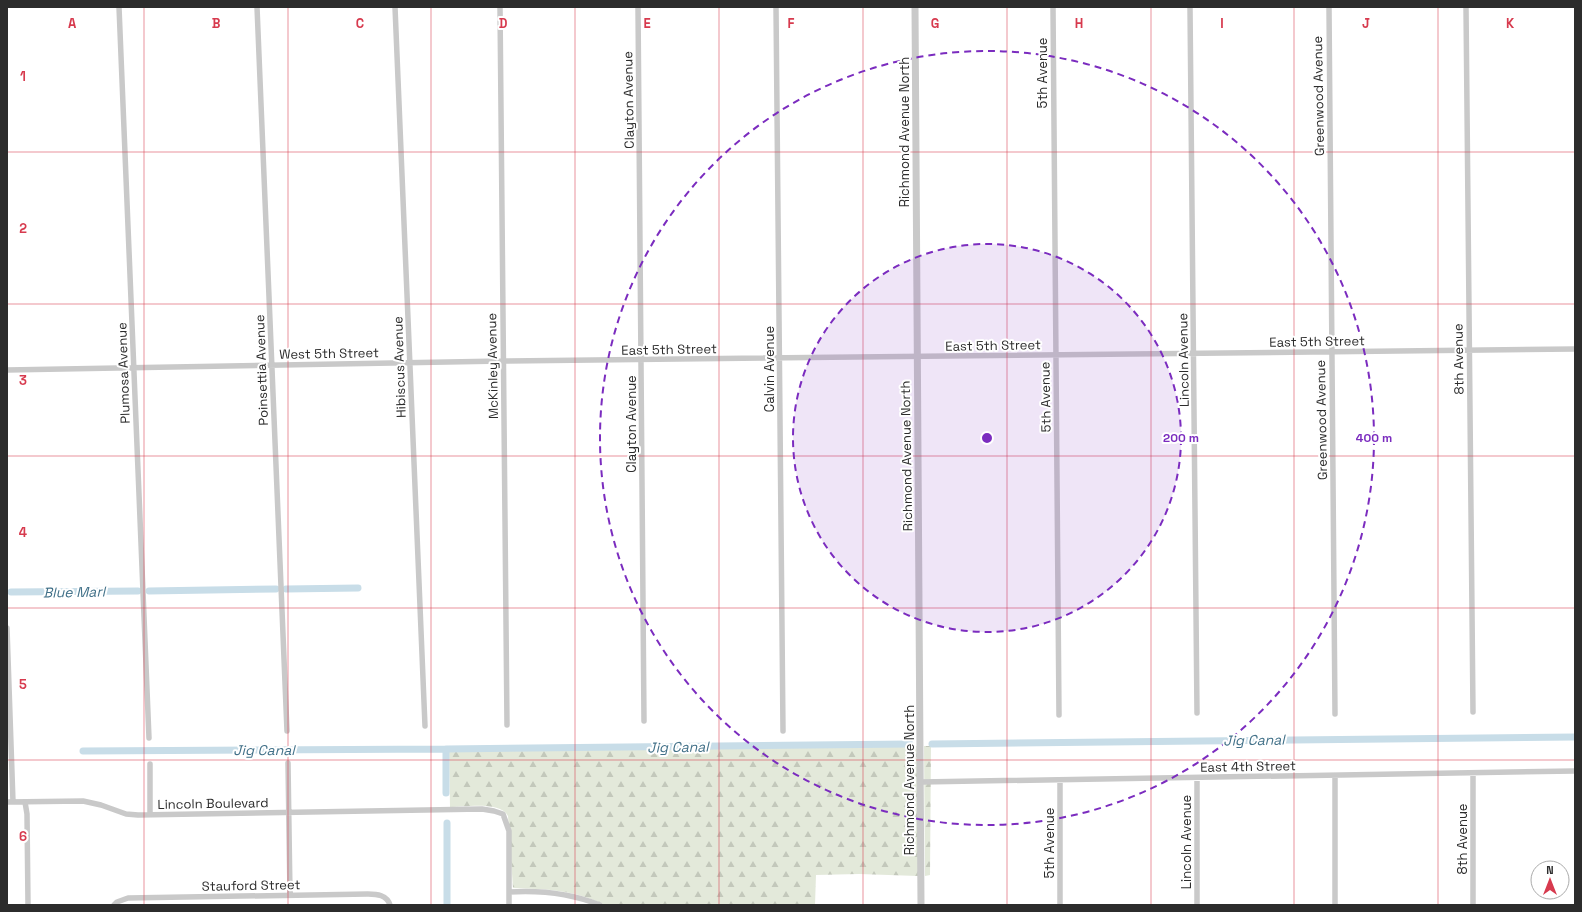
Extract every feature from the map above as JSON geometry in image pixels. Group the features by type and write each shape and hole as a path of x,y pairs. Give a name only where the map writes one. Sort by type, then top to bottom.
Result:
{"street":[{"name":"Plumosa Avenue","path":"119,7 150,738"},
{"name":"Poinsettia Avenue","path":"257,7 287,731"},
{"name":"Hibiscus Avenue","path":"395,7 425,726"},
{"name":"McKinley Avenue","path":"500,7 507,725"},
{"name":"Clayton Avenue","path":"638,7 644,721"},
{"name":"Calvin Avenue","path":"776,7 783,731"},
{"name":"Richmond Avenue North","path":"914,7 921,905"},
{"name":"5th Avenue","path":"1053,7 1059,715"},
{"name":"Lincoln Avenue","path":"1190,7 1197,713"},
{"name":"Greenwood Avenue","path":"1328,7 1335,714"},
{"name":"8th Avenue","path":"1466,7 1473,712"},
{"name":"East 5th Street","path":"410,363 1575,349"},
{"name":"West 5th Street","path":"7,370 410,363"},
{"path":"7,628 10,802"},
{"path":"288,763 290,895"},
{"path":"150,764 150,815"},
{"name":"East 4th Street","path":"921,782 1060,781 1575,771"},
{"name":"8th Avenue","path":"1473,773 1473,905"},
{"path":"1335,776 1335,905"},
{"name":"Lincoln Avenue","path":"1197,778 1197,905"},
{"name":"5th Avenue","path":"1060,781 1060,905"},
{"name":"Lincoln Boulevard","path":"10,802 83,801 101,805 126,814 150,815 482,809 494,811 503,814 509,830 509,892"},
{"path":"25,802 27,814 28,905"},
{"path":"509,905 509,892 563,893 600,905"},
{"name":"Stauford Street","path":"116,903 128,898 375,894 385,898 389,901 390,905"}],"green space":[{"path":"918,746 918,876 859,874 816,875 815,905 605,905 571,893 513,888 508,816 504,811 498,808 482,806 450,807 449,747"},
{"path":"924,746 931,746 930,875 925,876"}],"waterway":[{"name":"Blue Marl","path":"286,589 358,588"},
{"name":"Blue Marl","path":"149,591 276,589"},
{"name":"Blue Marl","path":"11,592 138,591"},
{"name":"Jig Canal","path":"932,744 1575,737"},
{"name":"Jig Canal","path":"446,793 446,749 910,744"},
{"name":"Jig Canal","path":"83,751 446,749"},
{"name":"Jig Canal","path":"447,823 447,905"}]}
